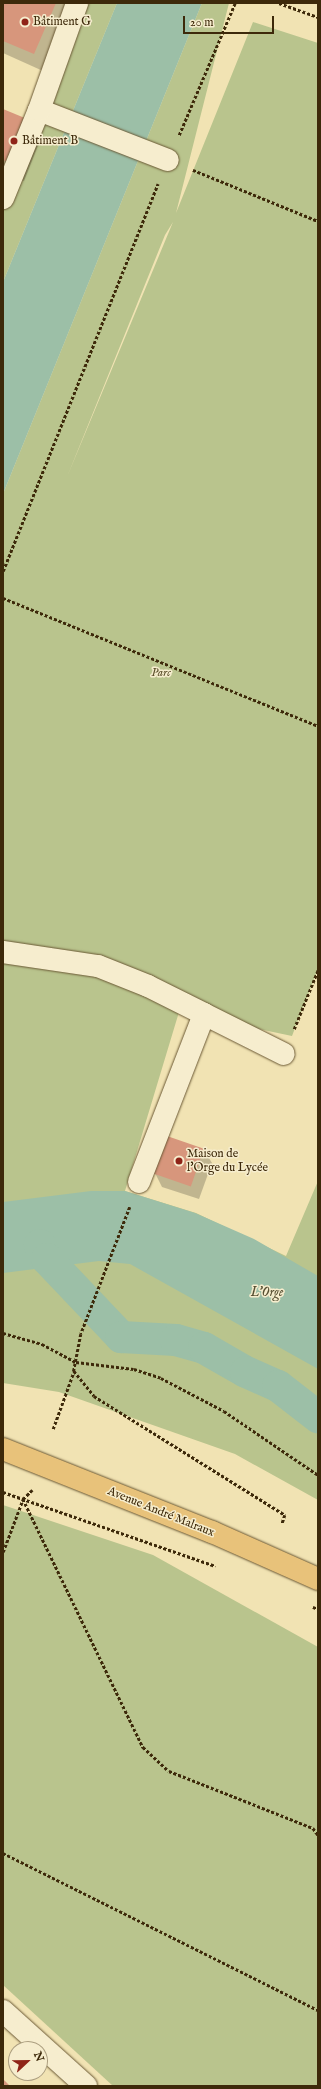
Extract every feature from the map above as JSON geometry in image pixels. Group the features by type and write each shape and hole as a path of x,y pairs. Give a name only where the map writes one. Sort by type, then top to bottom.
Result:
{"main road":[{"name":"Avenue André Malraux","path":"3,1449 54,1468 318,1579"}],"street":[{"path":"3,198 39,110 77,3"},
{"path":"39,110 69,120 168,160"},
{"path":"3,952 98,966 148,986 284,1054"},
{"path":"139,1182 204,1014"},
{"path":"3,2011 86,2086"}],"path":[{"path":"3,571 168,160 235,3"},
{"path":"278,3 318,17"},
{"path":"168,160 318,221"},
{"path":"3,598 318,726"},
{"path":"284,1054 318,970"},
{"path":"53,1429 74,1371 81,1334 139,1182"},
{"path":"3,1333 42,1344 76,1362 134,1369 161,1378 224,1411 318,1475"},
{"path":"74,1371 94,1396 286,1515 282,1524"},
{"path":"3,1552 23,1499 54,1468"},
{"path":"3,1492 219,1566"},
{"path":"23,1499 143,1747 169,1771 314,1828 318,1835"},
{"path":"311,1606 318,1609"},
{"path":"3,1853 318,2010"}],"green space":[{"path":"82,3 117,3 3,282 3,208"},
{"name":"Parc","path":"202,3 229,3 176,213 253,22 318,43 318,969 292,1036 179,1012 125,1191 196,1213 286,1256 318,1181 318,1500 235,1454 59,1392 3,1383 3,494","holes":["173,222 67,477 165,235"]},
{"path":"3,1505 153,1555 318,1647 318,2086 113,2086 3,1985"}],"water":[{"path":"117,3 202,3 3,494 3,282"},
{"name":"L'Orge","path":"91,1191 125,1191 195,1213 254,1239 318,1276 318,1369 130,1264 99,1261 3,1273 3,1202"}],"building":[{"name":"Bâtiment G","path":"3,3 56,3 34,54 3,41"},
{"name":"Bâtiment B","path":"3,109 32,121 15,165 3,160"},
{"name":"Maison de l'Orge du Lycée","path":"167,1136 204,1149 191,1187 154,1174"},
{"path":"3,2079 10,2086 3,2086"}],"waterway":[{"path":"40,1245 47,1259 121,1337 176,1340 204,1348 246,1372 278,1386 318,1417"}],"place":[{"name":"Bâtiment G","path":"25,22"},
{"name":"Bâtiment B","path":"14,141"},
{"name":"Maison de l'Orge du Lycée","path":"179,1161"}]}
